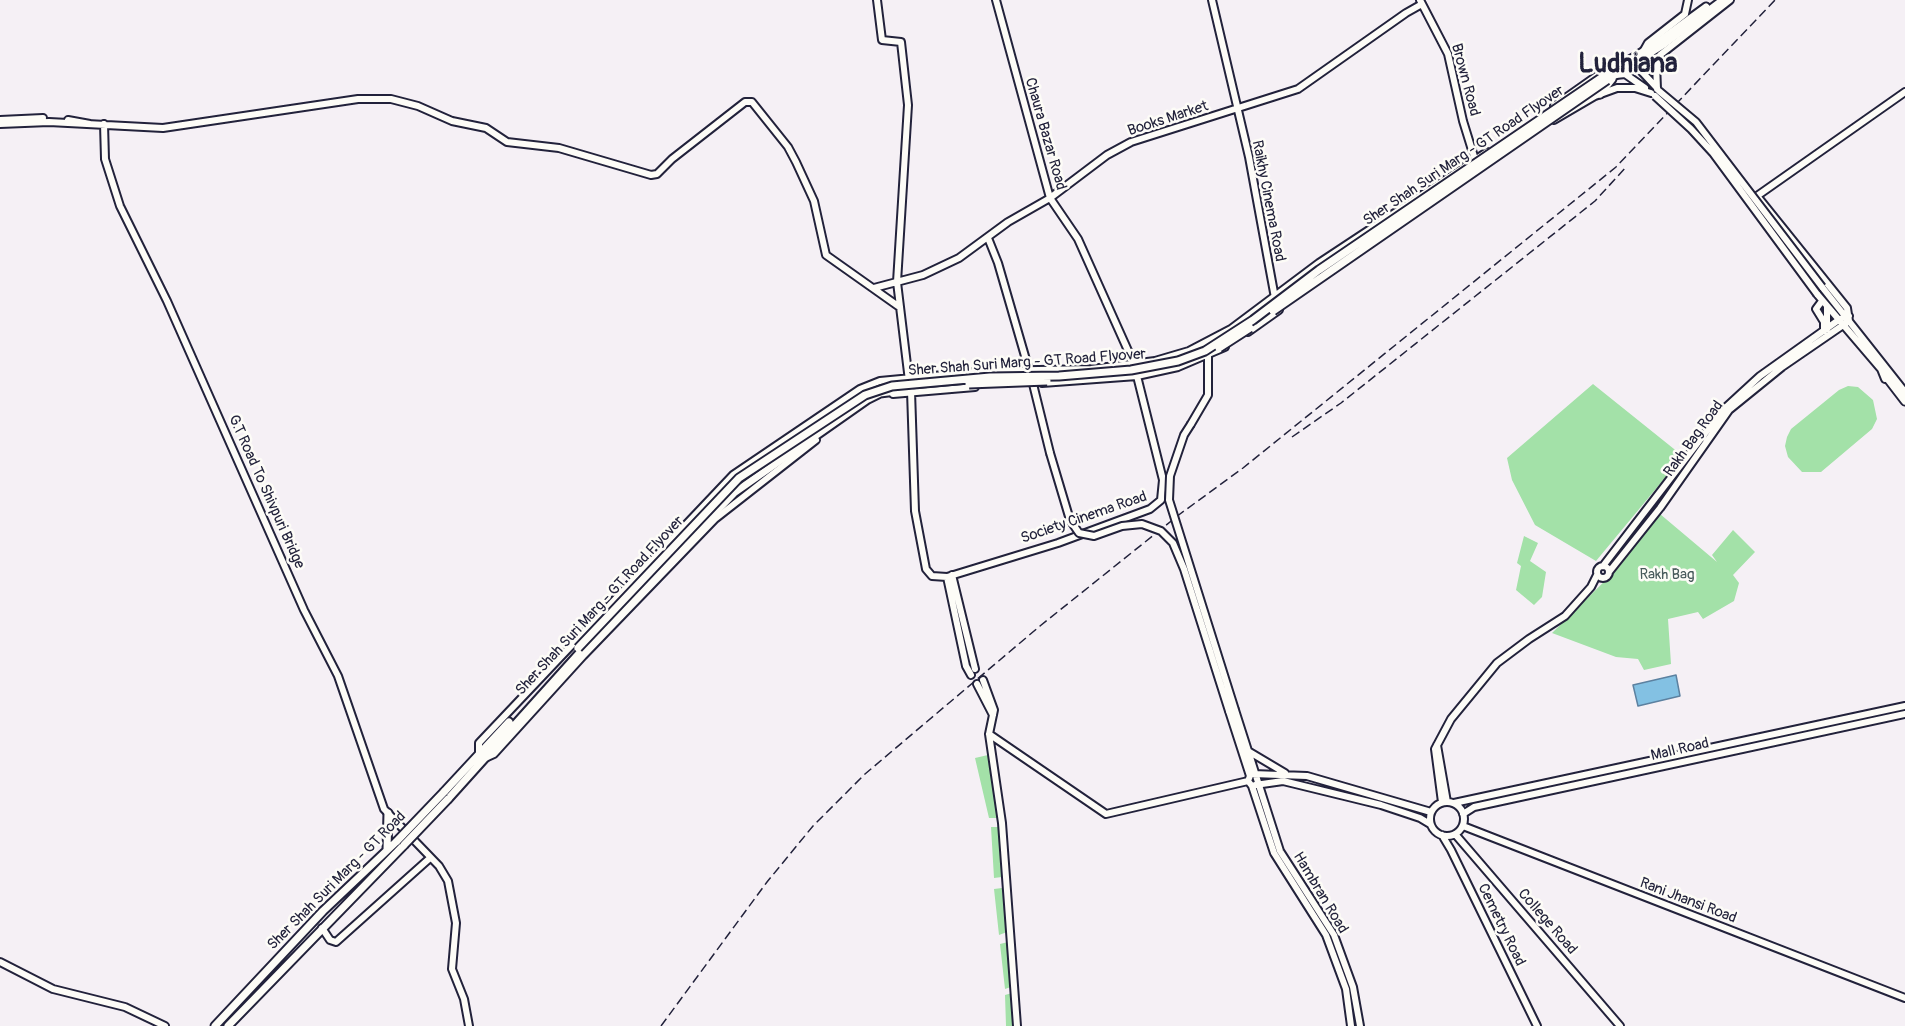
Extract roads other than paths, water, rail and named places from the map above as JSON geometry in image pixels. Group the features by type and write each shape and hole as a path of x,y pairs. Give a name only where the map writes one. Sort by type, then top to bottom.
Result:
{"main road":[{"path":"1600,94 1616,75 1627,68 1643,52 1715,0"},
{"path":"1618,62 1632,61 1670,43 1723,0"},
{"name":"Sher Shah Suri Marg - GT Road Flyover","path":"483,754 739,478 865,395 892,386 990,377 1059,376 1131,370 1178,361 1205,351 1253,320 1319,270 1632,61"},
{"name":"Sher Shah Suri Marg - GT Road Flyover","path":"483,754 679,547 734,493 868,399 889,391 989,382 1130,375 1177,365 1211,353 1616,75"},
{"path":"1883,372 1905,400"},
{"name":"Sher Shah Suri Marg - GT Road","path":"228,1026 483,754"},
{"path":"387,850 388,813"},
{"name":"Sher Shah Suri Marg - GT Road","path":"215,1026 323,911 387,850 400,843"}],"street":[{"path":"877,0 882,40 901,42 908,105 897,282 898,306 911,394 914,495 919,537 929,573 936,578 950,576 966,666 973,672"},
{"name":"Chaura Bazar Road","path":"996,0 1050,198 1078,239 1134,364"},
{"name":"Raikhy Cinema Road","path":"1212,0 1275,298"},
{"path":"1643,52 1648,43 1685,14 1688,0"},
{"path":"1653,91 1656,63 1670,43 1730,0"},
{"name":"Books Market","path":"874,288 949,264 1008,222 1050,198 1107,156 1131,142 1298,89 1421,2"},
{"name":"Brown Road","path":"1421,2 1448,54 1475,159 1480,169"},
{"path":"1632,61 1653,91"},
{"path":"1618,62 1319,263 1275,298 1206,344 1169,358 1134,364 1070,370 1024,370 909,378 879,381 860,389 733,475 479,743 483,754 490,758 494,754 583,656 715,519 744,493 874,398 886,394 1137,376 1178,367 1209,356 1242,336 1480,169 1600,94 1625,87 1653,91"},
{"path":"1627,68 1653,91 1713,153 1816,294 1827,307 1846,321 1905,392"},
{"path":"1616,75 1629,75 1696,122 1822,287 1905,406"},
{"path":"1846,321 1847,308 1756,196 1905,92"},
{"path":"0,122 104,124 136,128 163,128 358,99 391,99 418,106 452,121 483,127 507,142 559,148 651,176 657,174 672,159 745,102 752,102 788,147 796,162 814,201 826,255 898,306"},
{"name":"G.T Road To Shivpuri Bridge","path":"104,124 105,159 120,206 148,258 304,610 338,676 388,813 443,872 452,895 456,924 452,969 464,999 469,1026"},
{"path":"1514,134 1523,141"},
{"path":"988,238 998,263 1024,370"},
{"path":"1822,301 1816,309 1828,331"},
{"path":"1827,307 1828,331"},
{"name":"Rakh Bag Road","path":"1600,577 1609,572 1660,508 1729,410 1828,331 1846,321"},
{"path":"1253,780 1283,781 1389,808 1420,818 1442,836 1452,835 1463,826 1464,814 1447,802 1438,777 1435,750 1451,719 1497,663 1528,639 1566,616 1600,577 1598,569 1603,566 1723,410 1760,376 1828,331"},
{"path":"1206,344 1209,356 1208,395 1184,435 1170,476 1169,500 1253,780"},
{"name":"Society Cinema Road","path":"950,576 1058,543 1150,509 1159,503 1164,495 1163,480 1134,364"},
{"path":"1032,384 1050,453 1071,520 1079,534 1094,536 1122,526 1142,524 1161,531 1173,543 1247,750 1253,780"},
{"path":"1603,566 1609,572"},
{"path":"980,682 990,695 993,715 989,734 1002,824 1017,1026"},
{"name":"Mall Road","path":"1447,802 1480,797 1905,706"},
{"name":"Mall Road","path":"1464,814 1474,807 1905,714"},
{"path":"989,734 1106,814 1288,774 1307,776 1431,812 1447,802"},
{"path":"1437,745 1447,802"},
{"path":"1247,750 1288,774"},
{"name":"Hambran Road","path":"1253,780 1274,853 1326,935 1346,989 1351,1026"},
{"name":"Hambran Road","path":"1253,780 1280,851 1334,935 1353,987 1360,1026"},
{"path":"1430,824 1431,812"},
{"name":"Rani Jhansi Road","path":"1463,826 1905,998"},
{"path":"1452,835 1452,850"},
{"name":"College Road","path":"1452,835 1620,1026"},
{"name":"Cemetry Road","path":"1442,836 1452,850 1537,1026"},
{"path":"322,928 332,942 338,940 430,858"},
{"path":"0,962 53,989 125,1007 165,1026"}],"water":[{"path":"1676,675 1680,696 1638,706 1633,685"}],"railway":[{"path":"661,1026 767,882 813,826 865,774 1040,626 1180,514 1243,468 1616,167 1775,0"},
{"path":"1292,437 1341,403 1595,201 1627,166"}],"district":[{"name":"Ludhiana","path":"1628,65"}],"park label":[{"name":"Rakh Bag","path":"1667,575"}]}
